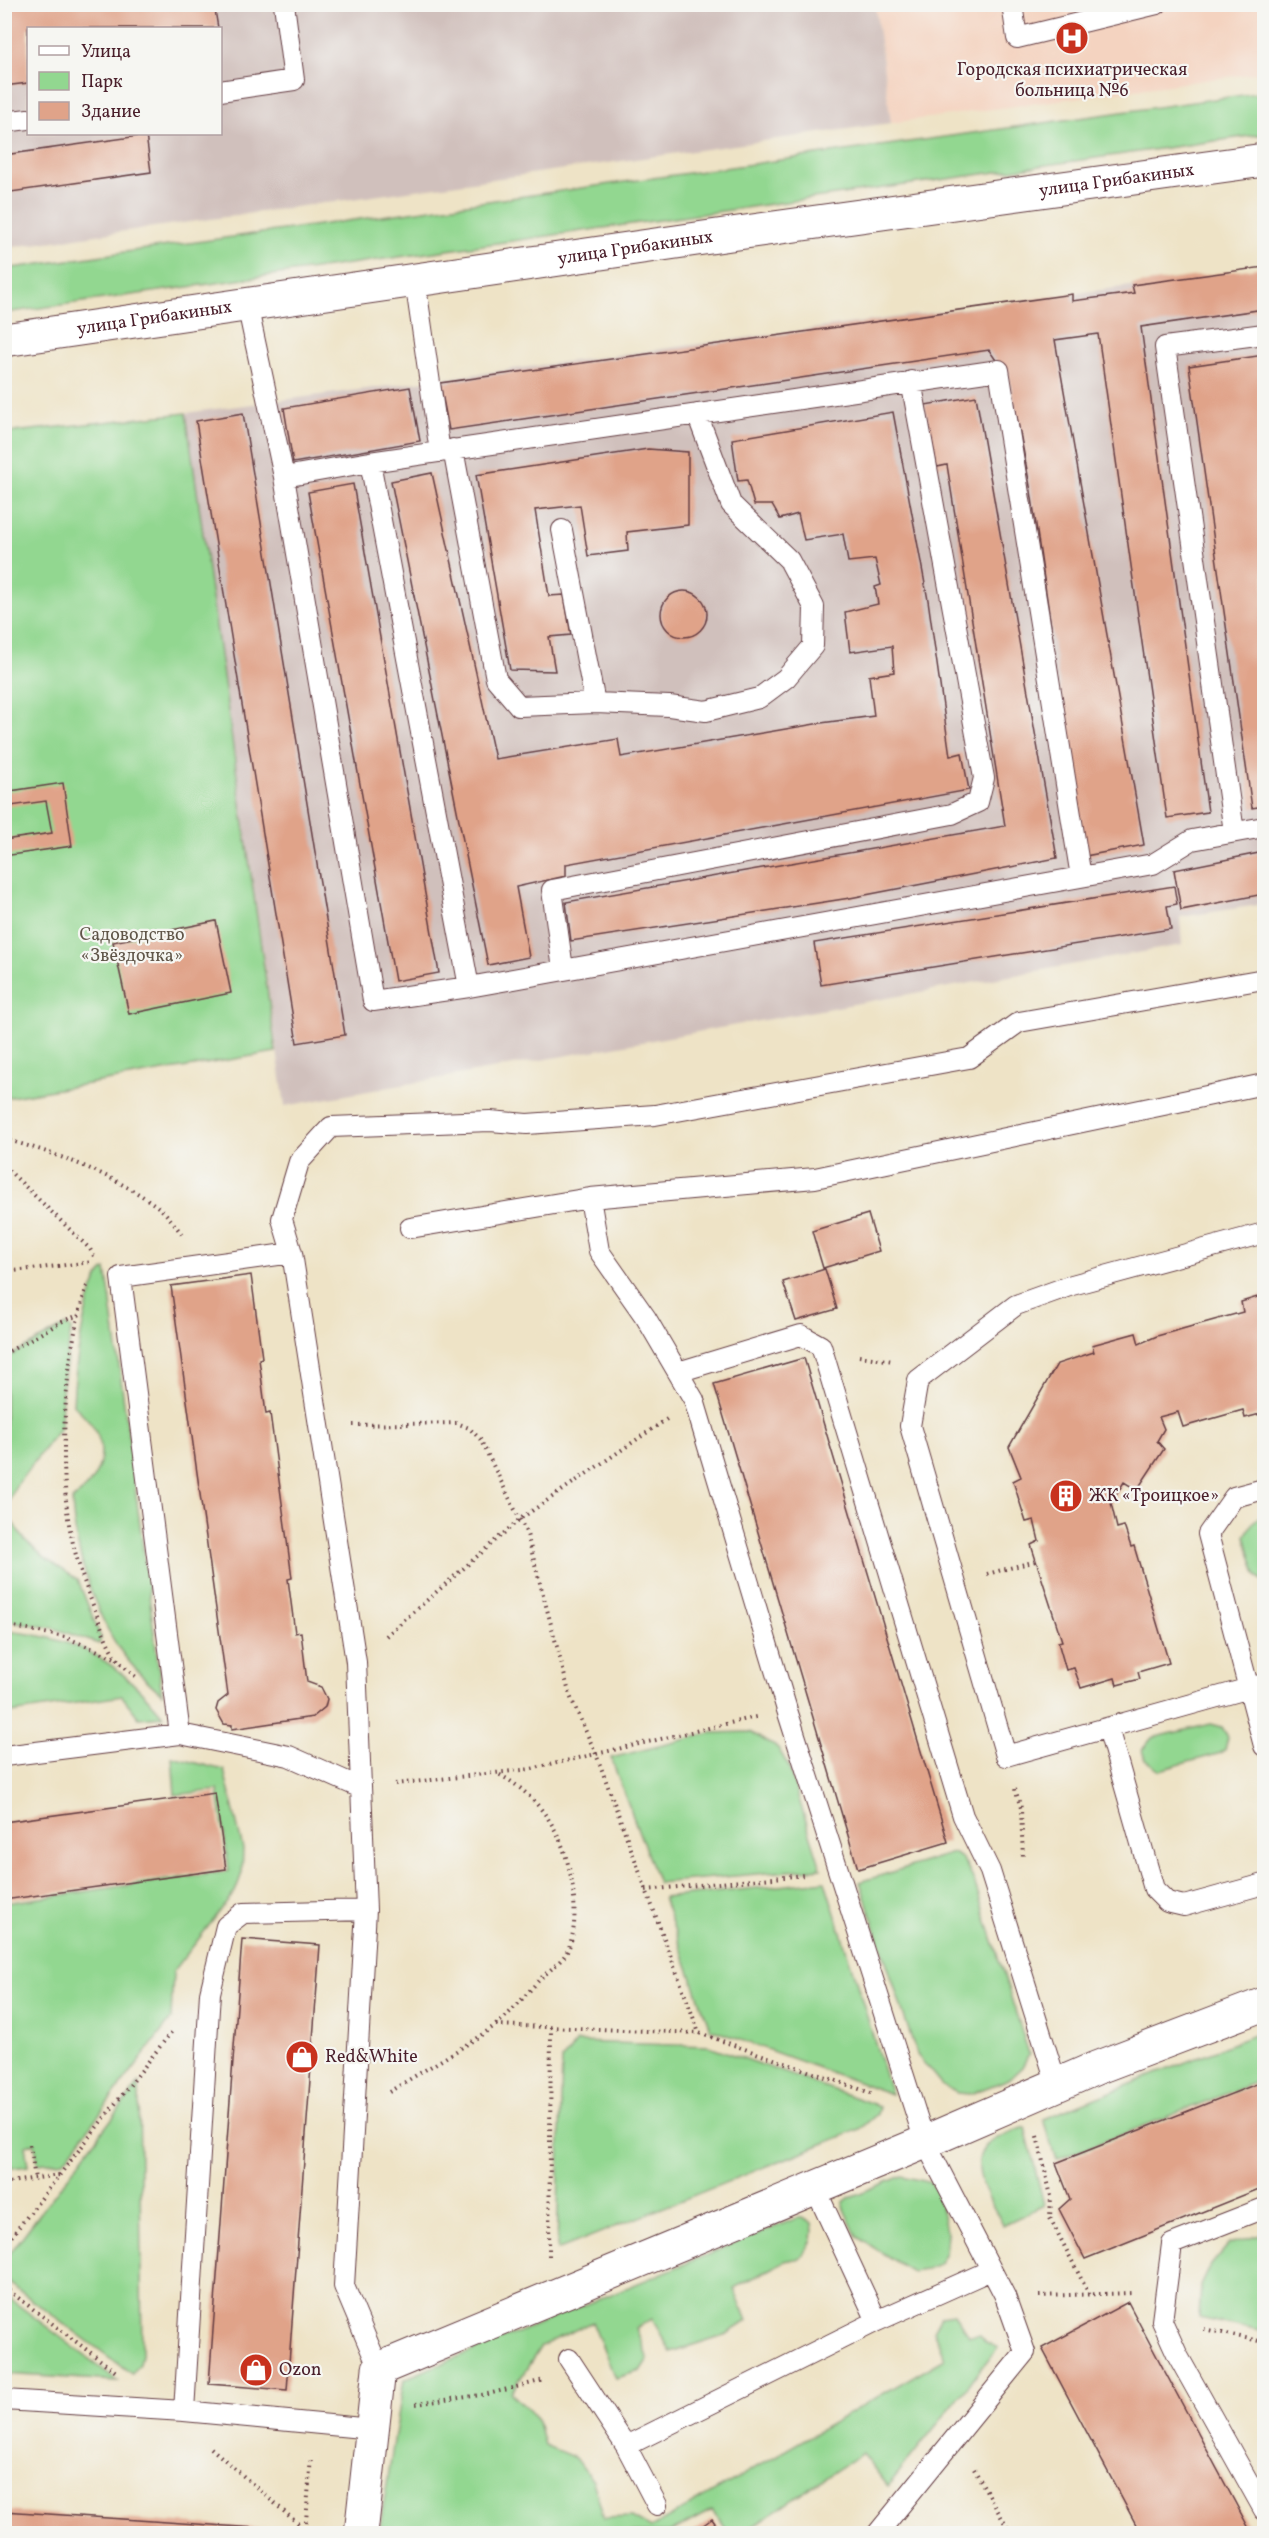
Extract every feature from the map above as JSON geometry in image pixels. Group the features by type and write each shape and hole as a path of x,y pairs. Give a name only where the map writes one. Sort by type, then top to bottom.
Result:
{"street":[{"name":"улица Грибакиных","path":"4,340 731,234 1264,160"},
{"path":"361,2534 379,2369 1058,2085 1264,2004"}],"lane":[{"path":"222,91 294,80 284,4"},
{"path":"1012,4 1017,38 1157,4"},
{"path":"4,122 27,119"},
{"path":"415,280 446,450 496,679 519,706 595,703 669,706 706,711 759,698 786,678 813,646 814,607 789,560 730,504 697,414"},
{"path":"247,304 284,477 373,1001 469,987 1153,864 1192,840 1264,826"},
{"path":"1234,832 1165,347 1264,334"},
{"path":"284,477 446,450 999,369 1081,877"},
{"path":"563,969 552,890 952,814 978,802 984,778 911,381"},
{"path":"370,462 469,987"},
{"path":"562,530 595,703"},
{"path":"379,2369 344,2286 366,1910 356,1662 292,1253 282,1219 299,1162 331,1127 490,1121 527,1124 655,1115 969,1058 1019,1022 1264,980"},
{"path":"410,1228 590,1198 815,1178 1264,1084"},
{"path":"590,1198 599,1251 646,1318 694,1400 787,1710 925,2142 1005,2296 1024,2352 877,2534"},
{"path":"1257,1686 1006,1756 910,1426 918,1380 1016,1305 1072,1285 1264,1233"},
{"path":"179,1725 121,1276 292,1253"},
{"path":"678,1372 801,1335 821,1346 963,1816 990,1870 1058,2085"},
{"path":"1264,1488 1233,1497 1208,1534 1257,1686 1264,1746"},
{"path":"4,1756 179,1725 289,1756 361,1788"},
{"path":"1108,1728 1154,1889 1167,1902 1184,1906 1264,1884"},
{"path":"175,2410 210,1993 226,1926 243,1913 366,1910"},
{"path":"815,2188 877,2321"},
{"path":"1264,2208 1172,2244 1162,2321 1178,2356 1264,2510"},
{"path":"626,2446 877,2321 991,2270"},
{"path":"569,2359 626,2446 657,2505"},
{"path":"4,2400 175,2410 314,2424 373,2421"}],"path":[{"path":"4,1139 29,1146 95,1172 160,1208 206,1264"},
{"path":"4,1166 90,1249 98,1262"},
{"path":"94,1271 98,1262"},
{"path":"4,1272 98,1262"},
{"path":"90,1280 73,1351 66,1422 68,1518 75,1553 87,1590 117,1659 179,1725"},
{"path":"4,1354 63,1321 80,1315"},
{"path":"821,1346 844,1354 904,1362 918,1380"},
{"path":"356,1662 520,1519 694,1400"},
{"path":"319,1426 457,1423 469,1428 480,1439 527,1534 570,1696 596,1754 699,2033"},
{"path":"955,1582 1036,1562"},
{"path":"4,1625 65,1636 117,1659"},
{"path":"361,1788 531,1769 787,1710"},
{"path":"381,2097 495,2025 567,1953 574,1918 570,1868 553,1826 525,1792 508,1778 496,1773"},
{"path":"646,1890 838,1872"},
{"path":"4,2246 168,2035 210,1993"},
{"path":"495,2025 699,2033 875,2094"},
{"path":"549,2260 551,2027"},
{"path":"1028,2098 1051,2196 1050,2218 1089,2294"},
{"path":"30,2145 35,2179"},
{"path":"4,2183 59,2175"},
{"path":"4,2287 118,2373"},
{"path":"1005,2296 1133,2293 1162,2321 1264,2342"},
{"path":"373,2421 540,2380 586,2385"},
{"path":"175,2410 310,2534"},
{"path":"305,2531 314,2424"},
{"path":"955,2439 1011,2534"}],"shaded area":[{"path":"4,5 875,5 891,123 5,248"},
{"name":"Городская психиатрическая больница №6","path":"875,5 1264,5 1264,72 891,123"},
{"path":"1264,268 1264,904 1180,917 1182,945 285,1106 186,413"}],"green space":[{"path":"1264,92 1264,134 5,313 5,269"},
{"name":"Садоводство «Звёздочка»","path":"186,413 276,1052 5,1098 5,433"},
{"path":"106,1269 162,1694 127,1659 103,1620 81,1560 74,1519 72,1500 94,1477 101,1453 94,1428 73,1405 75,1375 86,1311 98,1278"},
{"path":"66,1325 71,1329 62,1393 61,1427 15,1487 5,1512 5,1359"},
{"path":"5,1512 25,1540 44,1557 78,1580 101,1638 99,1644 53,1628 5,1620"},
{"path":"1264,1514 1264,1582 1256,1575 1245,1536 1253,1522"},
{"path":"5,1631 54,1639 94,1655 129,1680 163,1716 139,1718 122,1696 5,1714"},
{"path":"1211,1724 1222,1727 1228,1737 1225,1750 1221,1753 1160,1770 1145,1760 1142,1750 1152,1738"},
{"path":"750,1732 778,1748 788,1765 821,1868 658,1883 611,1758 711,1733"},
{"path":"172,1757 224,1770 243,1849 242,1873 235,1892 173,1972 171,2019 64,2161 38,2164 35,2144 25,2146 28,2166 5,2169 5,1903 229,1871 218,1790 175,1795"},
{"path":"953,1853 964,1861 974,1881 1029,2054 1022,2067 1009,2079 970,2094 957,2093 942,2085 917,2055 860,1882"},
{"path":"825,1881 891,2094 710,2029 663,1898"},
{"path":"1264,2031 1264,2079 1056,2160 1043,2119"},
{"path":"577,2042 709,2046 879,2106 877,2114 860,2129 557,2250 562,2060"},
{"path":"139,2083 142,2355 140,2364 132,2374 5,2280 4,2261"},
{"path":"1025,2127 1044,2205 1003,2225 982,2182 979,2160 983,2150 991,2142"},
{"path":"902,2176 931,2183 937,2191 947,2233 945,2254 938,2264 925,2270 912,2272 857,2237 843,2207 844,2202 850,2197"},
{"path":"797,2218 803,2218 812,2223 812,2238 807,2250 801,2258 785,2261 734,2288 747,2321 727,2334 671,2352 652,2319 636,2328 648,2359 640,2371 615,2378 592,2322 541,2346 511,2393 537,2418 544,2445 576,2458 593,2481 604,2518 632,2517 651,2528 945,2358 933,2331 941,2316 954,2314 969,2336 980,2335 986,2342 998,2348 888,2486 862,2453 743,2533 729,2533 712,2510 669,2533 379,2533 404,2379"},
{"path":"1264,2234 1264,2332 1199,2318 1201,2286 1211,2265 1229,2244"},
{"path":"5,2295 118,2381 5,2374"}],"building":[{"path":"4,4 214,4 218,27 27,27 27,83 4,86"},
{"path":"146,135 151,172 4,193 4,155"},
{"path":"1264,267 1264,309 1141,327 1208,812 1167,818 1098,334 1055,340 1144,845 1085,856 1031,491 1008,369 1002,369 989,350 449,430 440,383 1072,294 1072,301 1134,293 1132,285"},
{"path":"1264,355 1264,806 1252,808 1189,366"},
{"path":"410,387 420,441 293,463 284,408"},
{"path":"976,396 1057,858 850,898 571,941 566,902 1005,826 947,465 937,467 925,405"},
{"path":"893,412 928,600 950,756 962,753 969,790 566,864 566,876 516,887 529,957 488,965 391,481 432,473 495,759 618,739 621,757 874,716 869,676 894,672 892,646 850,652 845,612 878,604 875,587 881,585 875,559 848,562 843,534 804,540 798,514 780,519 772,505 754,505 747,480 738,481 732,439"},
{"path":"243,413 345,1035 297,1043 196,421"},
{"path":"648,449 688,452 688,525 627,532 628,551 588,556 580,505 535,510 549,596 564,595 571,635 549,637 555,671 510,670 476,475"},
{"path":"353,484 439,973 395,981 308,492"},
{"path":"684,591 700,598 707,614 700,630 684,637 668,630 661,614 668,598"},
{"path":"63,783 72,846 4,856 4,840 52,833 46,801 4,807 4,792"},
{"path":"1264,852 1264,894 1181,910 1174,870"},
{"path":"1174,886 1177,904 1167,906 1171,929 821,985 814,943"},
{"path":"216,921 231,993 129,1014 113,942"},
{"path":"868,1214 879,1251 823,1268 812,1231"},
{"path":"825,1269 837,1309 796,1321 783,1282"},
{"path":"251,1275 262,1358 259,1359 266,1414 270,1413 292,1578 288,1579 295,1633 301,1632 307,1682 321,1687 327,1699 325,1707 313,1717 232,1729 232,1725 224,1724 216,1710 218,1703 228,1695 171,1286"},
{"name":"ЖК «Троицкое»","path":"1264,1295 1264,1413 1245,1418 1243,1410 1183,1427 1178,1412 1159,1417 1164,1429 1157,1441 1164,1449 1137,1490 1124,1482 1111,1503 1117,1528 1124,1526 1131,1547 1134,1546 1169,1663 1138,1672 1140,1679 1117,1685 1115,1678 1081,1688 1074,1668 1066,1670 1058,1642 1062,1641 1031,1545 1039,1541 1034,1520 1026,1522 1013,1481 1021,1477 1009,1447 1057,1364 1094,1352 1092,1345 1136,1333 1139,1344 1157,1336 1243,1312 1241,1302"},
{"path":"804,1358 948,1842 858,1869 714,1384"},
{"path":"215,1793 226,1869 4,1900 4,1822"},
{"path":"242,1939 320,1945 287,2390 209,2384"},
{"path":"1264,2081 1264,2187 1085,2259 1059,2209 1070,2199 1056,2163"},
{"path":"1128,2302 1252,2534 1141,2534 1042,2348"},
{"path":"4,2511 284,2530 284,2534 4,2534"},
{"path":"712,2519 723,2534 691,2534 709,2521"}],"place":[{"name":"Городская психиатрическая больница №6","path":"1072,38"},
{"name":"ЖК «Троицкое»","path":"1066,1496"},
{"name":"Red&White","path":"302,2057"},
{"name":"Ozon","path":"256,2370"}]}
